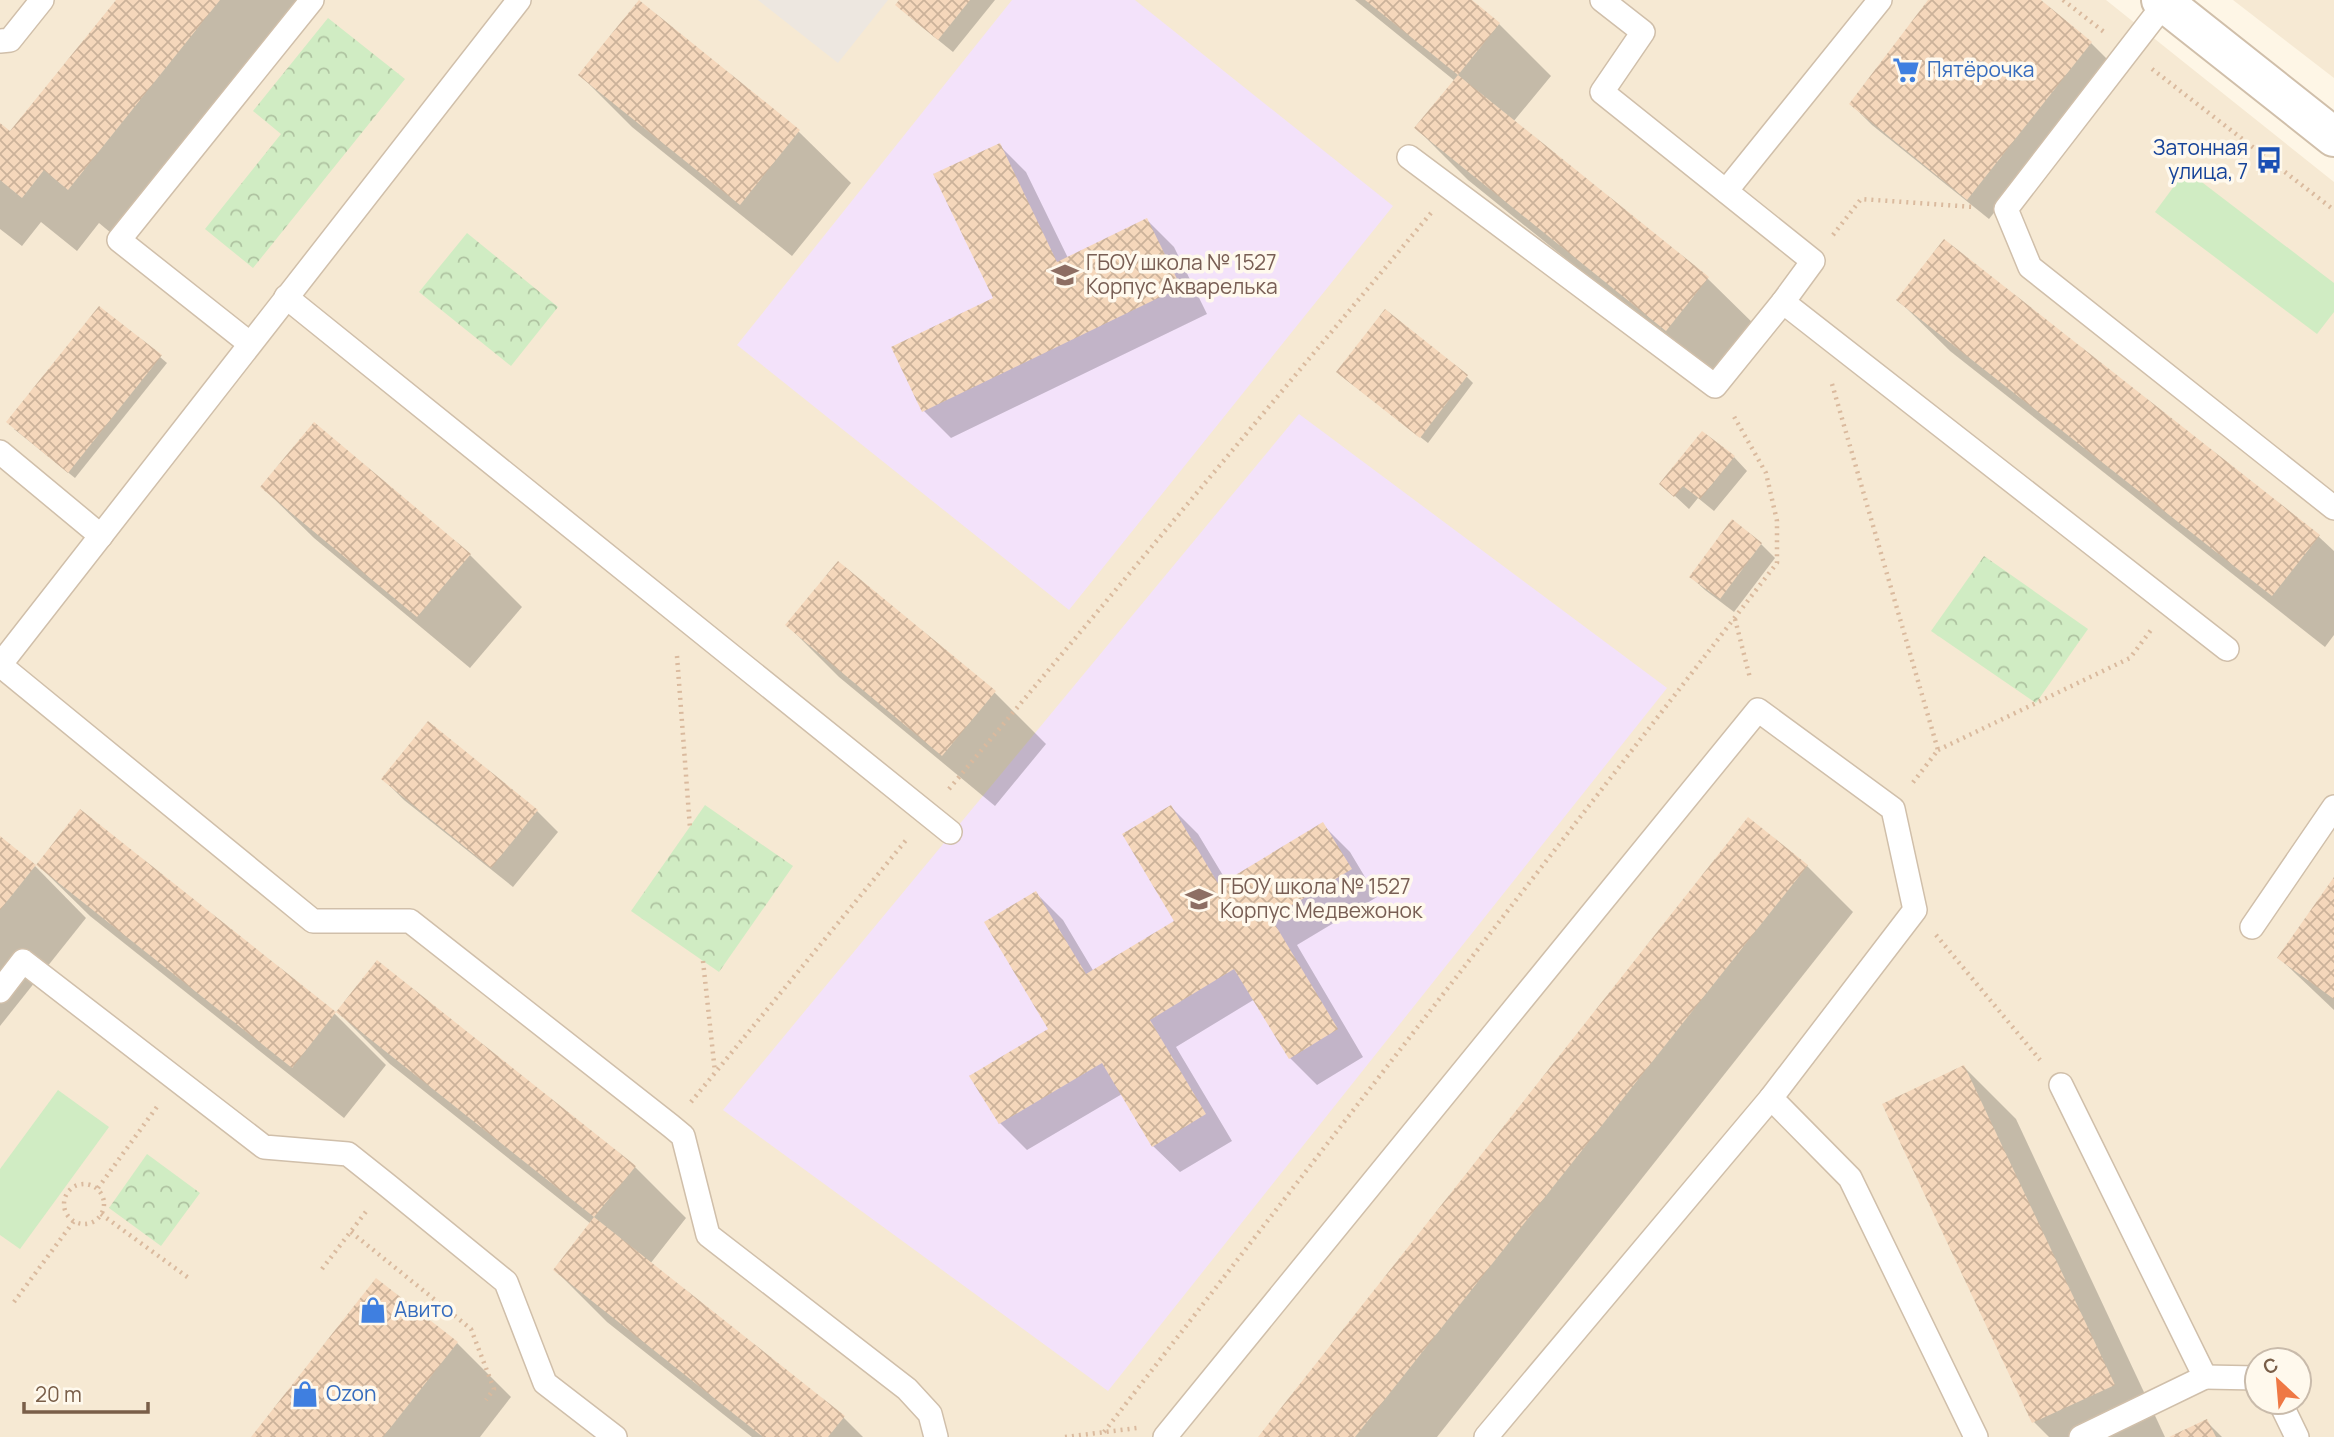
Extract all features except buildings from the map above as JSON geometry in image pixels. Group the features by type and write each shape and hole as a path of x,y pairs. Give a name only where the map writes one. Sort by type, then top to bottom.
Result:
{"street":[{"path":"2163,2 2334,137"}],"lane":[{"path":"0,41 10,40 42,0"},
{"path":"249,343 119,240 312,0"},
{"path":"519,0 0,665 313,921 410,921 671,1126 683,1136 708,1236 907,1389 930,1414 936,1437"},
{"path":"1409,157 1715,386 1813,261 1602,92 1643,32 1602,0"},
{"path":"1726,191 1880,0"},
{"path":"2163,2 2006,209 2030,267 2334,508"},
{"path":"286,297 950,832"},
{"path":"1783,302 2227,649"},
{"path":"0,452 101,536"},
{"path":"1171,1430 1758,710 1893,809 1915,910 1771,1098 1486,1437"},
{"path":"2252,927 2334,807"},
{"path":"0,991 23,961 264,1147 348,1154 506,1282 545,1383 615,1437"},
{"path":"2061,1085 2205,1377"},
{"path":"1771,1098 1850,1178 1976,1437"},
{"path":"2081,1437 2205,1377 2243,1378"},
{"path":"2287,1416 2297,1437"}],"path":[{"path":"2063,0 2334,210"},
{"path":"671,1126 928,814 1452,189"},
{"path":"1813,261 1861,199 2006,209"},
{"path":"1816,326 1938,750"},
{"path":"1104,1432 1777,563 1777,521 1766,473 1715,386"},
{"path":"1893,809 1938,750 2130,658 2171,604"},
{"path":"674,610 690,828"},
{"path":"1735,618 1758,710"},
{"path":"1915,910 2061,1085"},
{"path":"703,961 715,1073"},
{"path":"97,1188 176,1080"},
{"path":"79,1184 97,1188 103,1198 101,1214 92,1222 79,1223 68,1216 64,1204 66,1190 79,1184"},
{"path":"101,1214 190,1279"},
{"path":"14,1302 74,1221"},
{"path":"322,1269 357,1223"},
{"path":"351,1232 471,1329 494,1389 486,1400"},
{"path":"1065,1437 1104,1432 1171,1430"}],"shaded area":[{"path":"0,0 2106,0 2334,182 2334,1437 0,1437"},
{"path":"758,0 888,0 838,63"},
{"name":"ГБОУ школа № 1527 Корпус Акварелька","path":"1012,0 1135,0 1393,206 1069,610 737,345"},
{"path":"2233,0 2334,0 2334,78"},
{"name":"ГБОУ школа № 1527 Корпус Медвежонок","path":"1299,414 1667,688 1108,1391 723,1110"}],"green space":[{"path":"328,18 405,79 253,268 205,229 281,134 253,111"},
{"path":"2186,170 2334,283 2334,312 2317,334 2155,212"},
{"path":"467,233 558,307 511,366 419,292"},
{"path":"1984,556 2088,629 2036,703 1931,631"},
{"path":"705,805 793,866 719,972 631,911"},
{"path":"58,1090 109,1127 20,1249 0,1235 0,1169"},
{"path":"147,1154 200,1193 161,1246 109,1208"}],"place":[{"name":"Пятёрочка","path":"1906,70"},
{"name":"Затонная улица, 7","path":"2269,160"},
{"name":"ГБОУ школа № 1527 Корпус Акварелька","path":"1065,275"},
{"name":"ГБОУ школа № 1527 Корпус Медвежонок","path":"1199,899"},
{"name":"Авито","path":"373,1310"},
{"name":"Ozon","path":"305,1394"}]}
